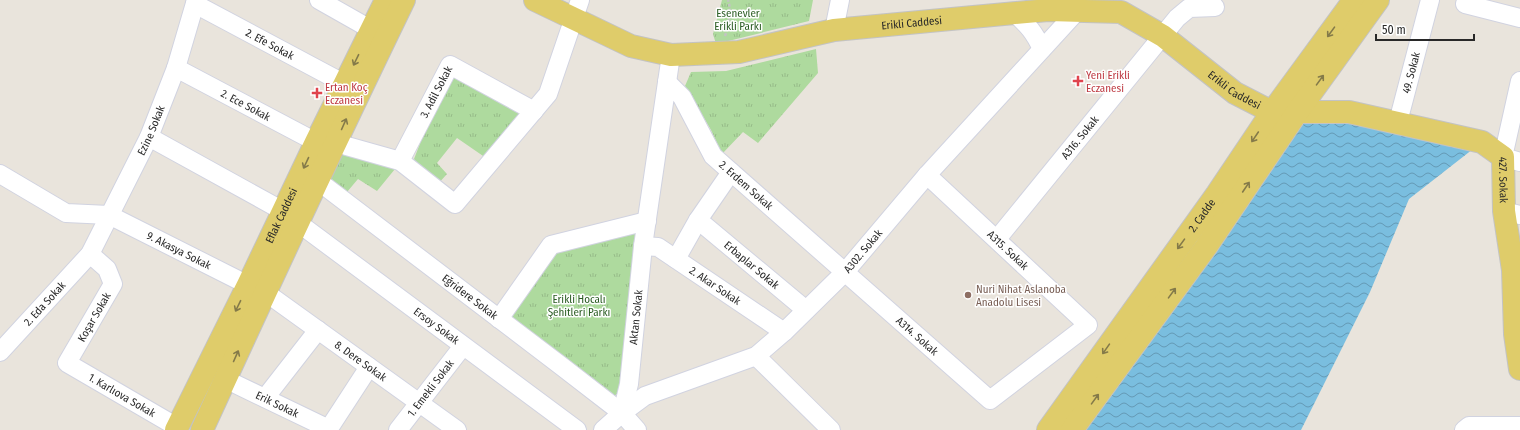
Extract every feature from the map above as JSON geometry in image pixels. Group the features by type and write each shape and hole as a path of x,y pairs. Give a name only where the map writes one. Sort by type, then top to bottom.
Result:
{"main road":[{"name":"Eflak Caddesi","path":"290,217 318,181 326,143 345,84 386,0"},
{"name":"Eflak Caddesi","path":"177,428 257,288 326,143 404,0"},
{"name":"Erikli Caddesi","path":"535,0 576,9 631,46 671,56 739,52 834,30 1014,13 1048,5 1078,10 1123,6 1235,93 1272,112"},
{"name":"2. Cadde","path":"1048,430 1217,194 1272,112 1354,0"},
{"name":"2. Cadde","path":"1072,430 1206,247 1298,111 1378,0"},
{"name":"427. Sokak","path":"1272,112 1349,112 1482,142 1511,159 1512,213 1517,270 1520,369"},
{"name":"Eflak Caddesi","path":"202,430 225,379 257,288"}],"street":[{"path":"319,0 372,30"},
{"path":"834,30 840,0"},
{"name":"49. Sokak","path":"1398,122 1430,0"},
{"name":"Ezine Sokak","path":"90,254 149,137 176,68 196,2"},
{"name":"2. Efe Sokak","path":"196,2 345,84"},
{"path":"1465,4 1520,18"},
{"name":"A316. Sokak","path":"997,239 1177,18 1189,8 1215,7"},
{"path":"326,143 400,161 454,204 548,94 576,9"},
{"name":"A302. Sokak","path":"603,430 622,413 646,396 756,356 784,332 845,272 927,175 1078,10"},
{"path":"1014,13 1027,23 1035,34 1042,50"},
{"name":"Aktan Sokak","path":"622,413 629,384 643,246 671,56"},
{"name":"3. Adil Sokak","path":"400,161 450,65 534,111"},
{"name":"2. Ece Sokak","path":"176,68 326,143"},
{"path":"1511,159 1520,81"},
{"name":"2. Erdem Sokak","path":"667,82 682,97 713,156 845,272"},
{"name":"Ersoy Sokak","path":"149,137 290,217 577,430"},
{"path":"676,259 698,220 731,172"},
{"path":"0,174 66,213 109,215"},
{"name":"A315. Sokak","path":"927,175 1088,325 990,400"},
{"name":"Eğridere Sokak","path":"318,181 560,364 622,413 637,430"},
{"name":"9. Akasya Sokak","path":"109,215 257,288"},
{"name":"Erbaplar Sokak","path":"698,220 806,310"},
{"path":"499,319 551,244 647,221"},
{"name":"2. Akar Sokak","path":"643,246 658,247 784,332"},
{"name":"2. Eda Sokak","path":"0,352 90,254"},
{"name":"Koşar Sokak","path":"68,363 113,284 107,269 90,254"},
{"name":"A314. Sokak","path":"845,272 990,400"},
{"name":"8. Dere Sokak","path":"257,288 457,430"},
{"path":"265,398 318,330"},
{"name":"1. Emekli Sokak","path":"398,430 463,346"},
{"path":"756,356 831,430"},
{"name":"1. Karlıova Sokak","path":"68,363 177,428"},
{"name":"Erik Sokak","path":"225,379 328,429 369,367"},
{"path":"1464,430 1469,426 1520,426"}],"path":[{"path":"716,53 729,25 730,7 728,0"}],"green space":[{"name":"Esenevler Erikli Parkı","path":"722,0 813,0 809,21 716,44 713,34"},
{"path":"816,49 818,73 758,143 743,132 722,154 711,130 685,86 691,72 726,71"},
{"path":"458,74 520,107 524,117 486,158 457,138 437,163 447,174 437,185 418,167 414,159 426,128 453,78"},
{"path":"340,153 395,169 377,191 358,179 347,192 330,178"},
{"name":"Erikli Hocalı Şehitleri Parkı","path":"640,232 619,392 613,397 509,318 553,252"}],"water":[{"path":"1298,111 1482,142 1409,199 1370,292 1301,430 1070,430"}],"place":[{"name":"Yeni Erikli Eczanesi","path":"1078,81"},
{"name":"Ertan Koç Eczanesi","path":"317,93"},
{"name":"Nuri Nihat Aslanoba Anadolu Lisesi","path":"968,295"}]}
